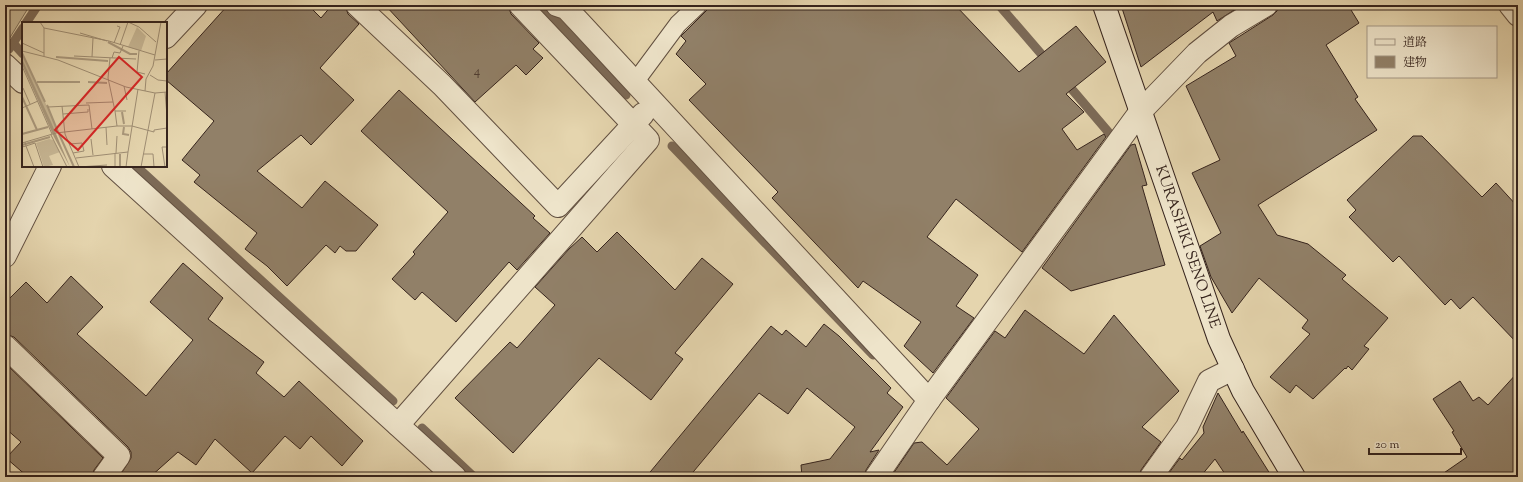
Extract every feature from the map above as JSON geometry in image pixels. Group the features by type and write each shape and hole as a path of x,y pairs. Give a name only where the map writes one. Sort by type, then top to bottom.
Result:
{"street":[{"path":"167,36 196,5"},
{"path":"357,5 442,85 558,206 662,111"},
{"path":"520,5 571,35 634,82 929,400"},
{"path":"557,5 566,8 571,35 640,132"},
{"name":"KURASHIKI SENO LINE","path":"1104,5 1219,339 1243,391 1294,477"},
{"path":"876,477 929,400 1140,112 1197,53 1231,26 1266,5"},
{"path":"1510,5 1518,15"},
{"path":"5,65 22,81"},
{"path":"398,425 640,132"},
{"path":"5,256 50,167"},
{"path":"114,167 456,477"},
{"path":"5,346 119,456 104,477"},
{"path":"1151,477 1187,427 1209,381 1233,369"}],"lane":[{"path":"634,82 678,24 698,5"}],"shaded area":[{"path":"5,5 30,5 6,44 5,44"}],"building":[{"path":"228,5 308,5 321,18 332,5 345,5 348,14 359,24 320,68 354,100 311,145 301,135 257,171 302,208 325,181 378,225 356,251 346,251 340,246 335,253 326,245 287,286 267,266 245,249 257,233 194,182 200,175 182,160 214,121 167,81 167,73"},
{"path":"385,5 508,5 511,14 539,43 533,49 543,58 526,75 516,65 475,102"},
{"path":"712,5 955,5 1019,72 1076,26 1106,62 1066,94 1084,112 1062,129 1077,150 1104,134 1106,137 1022,252 956,199 927,237 978,275 956,306 974,318 933,373 904,346 921,322 863,281 858,288 772,198 778,192 689,100 706,84 676,54 686,41 681,36"},
{"path":"1121,5 1242,5 1217,21 1213,12 1141,67"},
{"path":"1278,5 1348,5 1359,23 1326,45 1358,97 1355,99 1377,130 1258,205 1277,235 1308,244 1346,275 1342,279 1388,318 1364,346 1369,349 1352,370 1348,366 1346,369 1345,368 1313,399 1296,385 1290,393 1270,377 1310,334 1302,328 1308,320 1259,278 1232,313 1211,277 1200,246 1221,233 1192,173 1220,160 1186,86 1236,56 1229,43 1273,15 1277,11"},
{"path":"399,90 535,216 533,218 550,233 517,270 509,262 456,322 422,292 415,300 392,279 415,254 413,252 448,212 361,131"},
{"path":"1413,136 1422,136 1482,197 1496,183 1518,207 1518,344 1473,297 1460,309 1451,299 1445,305 1399,256 1393,262 1349,217 1356,210 1347,200"},
{"path":"1135,144 1147,185 1142,186 1165,265 1071,291 1042,268 1131,145"},
{"path":"617,232 675,290 702,258 733,284 675,353 683,359 651,400 599,358 513,453 455,398 510,342 517,348 555,305 535,287 569,249 582,237 597,252"},
{"path":"183,263 223,298 208,319 264,362 256,373 284,397 299,381 363,441 342,466 311,436 300,449 285,436 252,473 215,439 196,465 178,452 150,477 119,477 131,458 131,452 128,447 14,337 5,334 5,303 26,282 47,303 71,276 103,307 77,334 146,396 193,340 150,302"},
{"path":"1025,310 1084,354 1114,315 1179,391 1142,427 1161,442 1141,470 1139,477 891,477 914,443 922,442 947,465 979,429 946,398 995,331 1005,338"},
{"path":"824,324 839,336 891,388 887,393 903,407 870,452 879,450 866,470 864,477 802,477 801,465 830,459 855,427 807,388 788,414 759,393 689,477 646,477 771,326 782,335 786,330 806,347"},
{"path":"5,363 103,458 94,470 92,477 28,477 6,458 21,442 5,428"},
{"path":"1518,372 1518,477 1438,477 1467,457 1452,432 1454,431 1433,399 1460,381 1473,401 1479,397 1488,405"},
{"path":"1218,393 1242,433 1243,431 1272,477 1227,477 1215,459 1201,476 1203,477 1166,477 1180,458 1182,460 1204,433 1203,427"}],"waterway":[{"path":"27,22 38,5"},
{"path":"541,5 626,95"},
{"path":"999,5 1049,63"},
{"path":"9,49 22,30"},
{"path":"13,43 22,53"},
{"path":"1064,80 1110,134"},
{"path":"672,146 873,355"},
{"path":"137,167 393,401"},
{"path":"422,428 474,477"}]}
